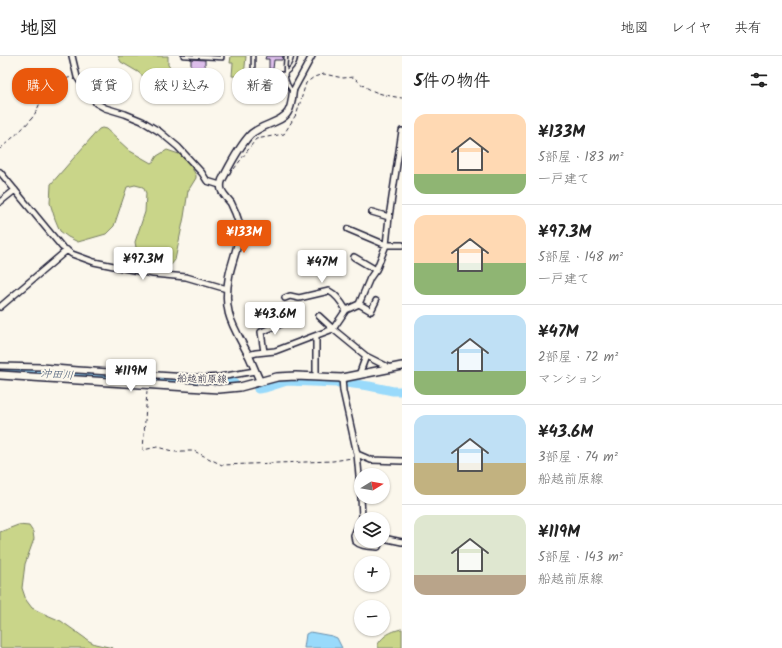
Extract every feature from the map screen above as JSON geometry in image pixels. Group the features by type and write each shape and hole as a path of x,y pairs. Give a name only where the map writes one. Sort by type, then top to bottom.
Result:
{"main road":[{"name":"船越前原線","path":"0,375 220,389 233,388 277,377 342,378 402,366"}],"street":[{"path":"72,56 76,73"},
{"path":"260,381 230,321 227,308 229,276 240,229 234,208 223,194 220,185 244,142 250,135 262,126 284,117 289,111 293,91 312,56"},
{"path":"98,104 142,121 160,132 178,147 207,180 220,185"},
{"path":"248,355 275,351 333,329 346,310 359,304 370,278 376,270 386,245 402,131"},
{"path":"0,172 47,229 67,250 79,257 94,262 153,274 186,277 227,289"},
{"path":"0,202 15,190"},
{"path":"372,212 389,217"},
{"path":"348,229 386,245 402,245"},
{"path":"0,307 67,250"},
{"path":"354,257 376,270"},
{"path":"285,298 290,296 299,298 329,291 332,292 341,302 346,310"},
{"path":"359,304 370,311 376,301"},
{"path":"319,316 366,356 390,368"},
{"path":"264,352 262,332 288,321"},
{"path":"316,336 316,377"},
{"path":"360,375 366,356"},
{"path":"0,366 42,367 204,378 255,371"},
{"path":"342,378 342,391 357,456 358,468"},
{"path":"357,456 371,460 402,461"},
{"path":"390,539 402,542"}],"lane":[{"path":"184,56 222,58 222,56"},
{"path":"252,68 253,56"},
{"path":"285,68 286,56"},
{"path":"288,70 296,62 296,56"},
{"path":"288,85 293,91"}],"path":[{"path":"232,172 256,139 284,134 287,131 298,113 306,83 314,77 324,74 343,78 354,77 369,90 379,94 402,98"},
{"path":"0,149 33,117 48,91 64,79 76,77"},
{"path":"148,385 143,450 157,447 176,452 194,451 222,465 333,461 357,456"}],"green space":[{"path":"118,56 168,56 168,65 170,68 140,68 140,74 121,62"},
{"path":"231,56 246,56 245,68 233,68 233,63 230,63"},
{"path":"99,129 106,129 130,151 151,163 157,156 167,150 179,154 190,165 196,175 196,178 188,191 175,260 171,265 164,269 152,271 145,270 139,264 135,242 145,212 146,193 143,187 135,185 127,187 114,226 106,234 78,242 60,231 50,203 51,184"},
{"path":"18,525 29,526 33,532 34,539 25,564 22,588 26,600 32,608 61,621 95,644 113,648 0,648 0,532"},
{"path":"402,629 402,648 378,648 380,641 385,636 390,636 390,633"}],"water":[{"path":"310,632 337,638 342,648 304,648 306,634"}],"building":[{"path":"266,56 283,56 282,60 274,60 273,68 269,68 269,59 265,59"},
{"path":"191,59 205,60 205,68 191,68"}],"waterway":[{"name":"沖田川","path":"0,370 218,384 234,382"},
{"name":"沖田川","path":"258,389 287,381 337,383"},
{"name":"沖田川","path":"346,383 393,391 402,391"}]}
